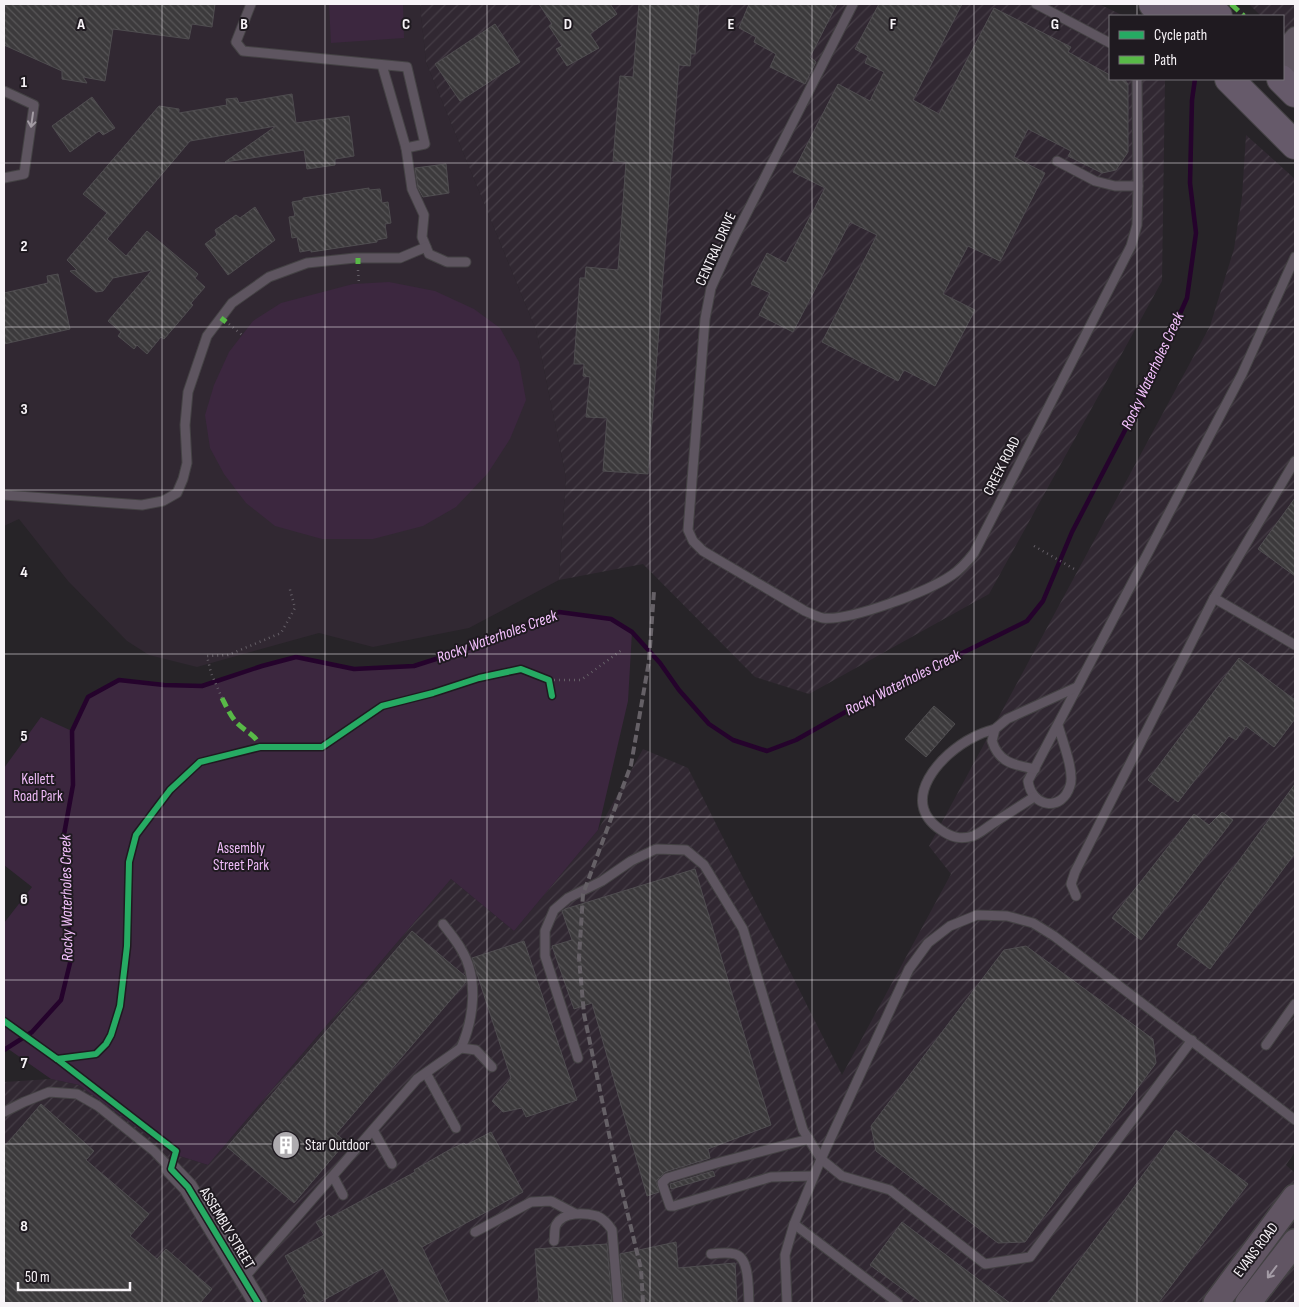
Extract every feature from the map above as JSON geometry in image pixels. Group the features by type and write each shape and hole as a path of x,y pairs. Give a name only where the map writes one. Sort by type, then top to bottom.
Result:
{"highway":[{"path":"1205,4 1217,15"},
{"path":"1160,9 1187,15"},
{"path":"1231,80 1295,145"},
{"path":"1255,80 1295,125"}],"main road":[{"name":"EVANS ROAD","path":"1216,1303 1295,1197"},
{"name":"EVANS ROAD","path":"1248,1303 1295,1242"}],"street":[{"path":"1287,85 1285,56 1290,40"},
{"name":"ASSEMBLY STREET","path":"171,1169 188,1186 258,1303"}],"lane":[{"path":"251,4 236,42 243,51 407,67 425,144 406,148"},
{"name":"CENTRAL DRIVE","path":"688,530 705,319 711,288 730,246 853,4"},
{"path":"1036,4 1109,42"},
{"path":"382,65 406,148 412,189 424,215 422,237 429,254 447,262 466,262"},
{"name":"CREEK ROAD","path":"688,530 693,541 702,551 805,611 823,618 848,615 887,604 930,588 964,566 974,553 1131,246 1136,225 1138,186 1137,80"},
{"path":"4,91 34,105 24,174 4,178"},
{"path":"1056,161 1095,181 1115,186 1138,186"},
{"path":"4,495 142,505 163,501 177,492 188,463 185,425 188,392 208,336 232,303 269,277 308,264 355,258 400,258 426,246"},
{"path":"1058,725 1070,772 1071,785 1059,801 1048,804 1036,800 1030,790 1028,781 1242,374 1295,257"},
{"path":"1076,896 1071,884 1075,872 1214,598 1295,461"},
{"path":"1214,598 1295,646"},
{"path":"1034,797 974,836 957,839 933,825 925,815 922,803 924,789 931,773 949,753 974,737 995,728 1007,719 1059,697 1078,686"},
{"path":"995,728 992,741 1000,756 1013,765 1035,769"},
{"path":"578,1058 545,956 545,931 554,910 568,898 602,881 631,862 656,849 686,850 704,865 743,929 803,1130 821,1159 842,1176 890,1190 985,1264 1030,1257 1192,1040"},
{"path":"787,1303 785,1254 794,1224 813,1176 909,969 928,943 950,926 977,916 1007,916 1033,923 1054,936 1295,1120"},
{"path":"243,1279 417,1079 461,1048 467,1035 472,1006 472,981 468,963 462,950 443,924"},
{"path":"1266,1045 1295,1004"},
{"path":"461,1048 476,1050 492,1067"},
{"path":"426,1073 456,1128"},
{"path":"4,1112 49,1092 77,1094 98,1106 154,1151 171,1169"},
{"path":"373,1130 392,1164"},
{"path":"809,1140 717,1163 667,1178 662,1183 668,1203 670,1206 674,1206 771,1177 813,1176"},
{"path":"333,1176 343,1195"},
{"path":"475,1232 531,1202 551,1201 574,1213 598,1216 612,1230 618,1303"},
{"path":"554,1241 556,1224 564,1217 574,1213"},
{"path":"794,1224 898,1303"},
{"path":"711,1254 737,1254 743,1258 746,1266 749,1303"}],"path":[{"path":"358,264 359,284"},
{"path":"226,322 242,335"},
{"path":"1034,546 1076,570"},
{"path":"222,698 211,673 207,656 228,654 281,633 295,608 289,586"},
{"path":"542,678 549,680 581,680 623,649"},
{"path":"549,680 551,688"}],"shaded area":[{"path":"4,4 420,4 426,62 536,330 566,477 559,580 469,628 373,647 319,633 197,667 149,655 127,641 68,581 19,519 4,526"},
{"path":"420,4 1099,4 1122,15 1109,15 1109,80 1165,80 1162,281 989,594 809,694 755,677 643,564 559,580 566,477 536,330 426,62"},
{"path":"1249,4 1295,4 1295,51 1284,39 1284,15 1260,15"},
{"path":"1246,135 1295,179 1295,1152 1286,1165 1295,1173 1295,1303 4,1303 4,1082 51,1079 79,1085 173,1154 208,1165 451,879 514,931 598,830 643,749 688,768 842,1075 951,874 929,846 1210,326 1234,249 1242,197"}],"green space":[{"path":"329,4 403,4 404,38 331,43"},
{"path":"389,282 435,291 474,309 500,328 519,362 526,400 510,439 488,473 456,507 423,526 373,539 322,539 275,526 246,503 224,474 210,448 205,415 214,385 229,352 253,321 281,303 353,284"},
{"name":"Assembly Street Park","path":"559,612 611,619 632,632 628,701 598,830 514,931 451,879 208,1165 173,1154 79,1085 51,1079 4,1046 4,923 32,887 4,865 4,768 41,717 72,731 88,697 119,680 164,685 202,686 296,657 354,669 414,666 464,650"}],"building":[{"path":"4,4 215,4 212,27 192,24 189,39 113,29 105,81 83,77 87,83 62,79 62,71 4,45"},
{"path":"539,4 610,4 617,14 590,34 599,48 567,66 556,49 562,46 549,26 552,24"},
{"path":"639,4 699,4 695,54 691,54 690,66 679,65 648,474 603,471 607,418 586,417 590,377 583,376 584,364 574,364 580,278 585,278 586,267 618,270 626,162 613,161 620,76 633,77"},
{"path":"749,4 837,4 810,57 816,62 805,84 770,67 776,54 754,42 756,37 739,28"},
{"path":"879,4 962,4 913,100 939,114 994,8 1071,47 1068,52 1109,74 1109,80 1125,80 1128,84 1128,152 1116,170 1102,173 1068,156 1071,151 1028,129 1014,157 1045,173 1000,261 968,246 943,294 975,310 935,386 904,370 898,381 822,342 877,235 850,222 793,332 759,315 770,293 751,284 767,253 786,263 825,188 793,172 838,84 870,101 884,72 865,63 868,56 855,49"},
{"path":"495,24 520,62 460,101 435,64"},
{"path":"292,94 296,123 349,116 354,156 335,159 335,165 307,169 304,150 225,162 276,126 190,141 107,239 126,256 147,231 198,274 195,278 205,287 191,303 193,305 177,324 164,339 161,337 147,354 137,345 134,349 118,336 121,332 108,321 152,270 113,278 103,291 96,292 70,271 77,270 67,260 107,213 83,194 159,106 179,109 179,113 227,105 226,99 237,98 239,103"},
{"path":"92,97 115,128 103,135 99,131 70,152 52,126"},
{"path":"446,164 449,193 423,197 418,188 415,168"},
{"path":"369,188 369,190 380,189 382,203 388,202 391,223 385,224 387,238 377,240 377,242 300,252 297,237 292,238 289,217 295,216 292,202 303,200 303,198"},
{"path":"255,207 275,240 228,275 205,244 217,235 215,230 236,215 240,218"},
{"path":"58,274 70,329 4,344 4,293 48,283 47,276"},
{"path":"1295,498 1295,576 1258,549"},
{"path":"1239,658 1295,700 1295,719 1274,747 1246,726 1236,740 1229,736 1178,802 1148,780"},
{"path":"934,706 955,724 926,757 905,739"},
{"path":"1295,784 1295,853 1210,969 1177,945"},
{"path":"1222,812 1233,820 1141,940 1112,918 1194,814 1209,825"},
{"path":"695,869 771,1125 708,1149 710,1158 665,1172 656,1181 659,1192 647,1196 592,1003 574,1009 552,946 572,940 562,911 565,909"},
{"path":"412,931 465,976 466,982 336,1134 346,1142 294,1203 227,1147"},
{"path":"524,941 577,1100 526,1117 522,1108 503,1112 492,1101 511,1078 472,958"},
{"path":"1026,946 1153,1039 1156,1063 1025,1242 998,1243 876,1151 871,1126 1004,950"},
{"path":"41,1104 94,1151 86,1160 149,1214 130,1236 157,1259 166,1249 212,1289 200,1303 4,1303 4,1147"},
{"path":"1176,1130 1248,1184 1158,1303 1048,1303"},
{"path":"491,1132 523,1192 422,1247 449,1303 400,1303 383,1268 318,1303 308,1303 303,1295 306,1294 285,1256 324,1235 316,1222 329,1215 331,1217 415,1172 414,1170 449,1150 464,1143 466,1145"},
{"path":"713,1171 715,1176 671,1189 670,1184"},
{"path":"902,1222 1010,1303 922,1303 870,1265"},
{"path":"676,1242 678,1268 735,1263 737,1303 624,1303 620,1254"},
{"path":"607,1244 612,1303 539,1303 535,1249"}],"waterway":[{"name":"Rocky Waterholes Creek","path":"4,1050 32,1032 61,1000 71,959 63,840 73,785 72,731 88,697 119,680 164,685 202,686 296,657 354,669 414,666 464,650 559,612 611,619 632,632 660,663 679,690 709,724 733,740 767,751 796,740 863,702 1027,621 1043,601 1072,532 1146,390 1187,298 1196,233 1190,183 1192,100 1195,80"}],"railway":[{"path":"643,1303 641,1269 613,1153 584,1014 579,958 583,894 631,765 649,661 654,591"}],"marked path":[{"path":"1231,4 1243,15"},
{"path":"358,258 358,264"},
{"path":"221,318 226,322"},
{"path":"222,698 234,719 253,736 260,747"}],"cycle path":[{"path":"4,1021 57,1059 96,1054 106,1044 111,1035 120,1006 127,946 129,862 136,835 170,790 200,762 260,747 322,747 382,706 433,693 479,678 521,669 549,680 552,696"},
{"path":"57,1059 176,1151 171,1169 188,1187 258,1303"}],"place":[{"name":"Star Outdoor","path":"286,1145"}],"park label":[{"name":"Kellett Road Park","path":"38,788"}]}
